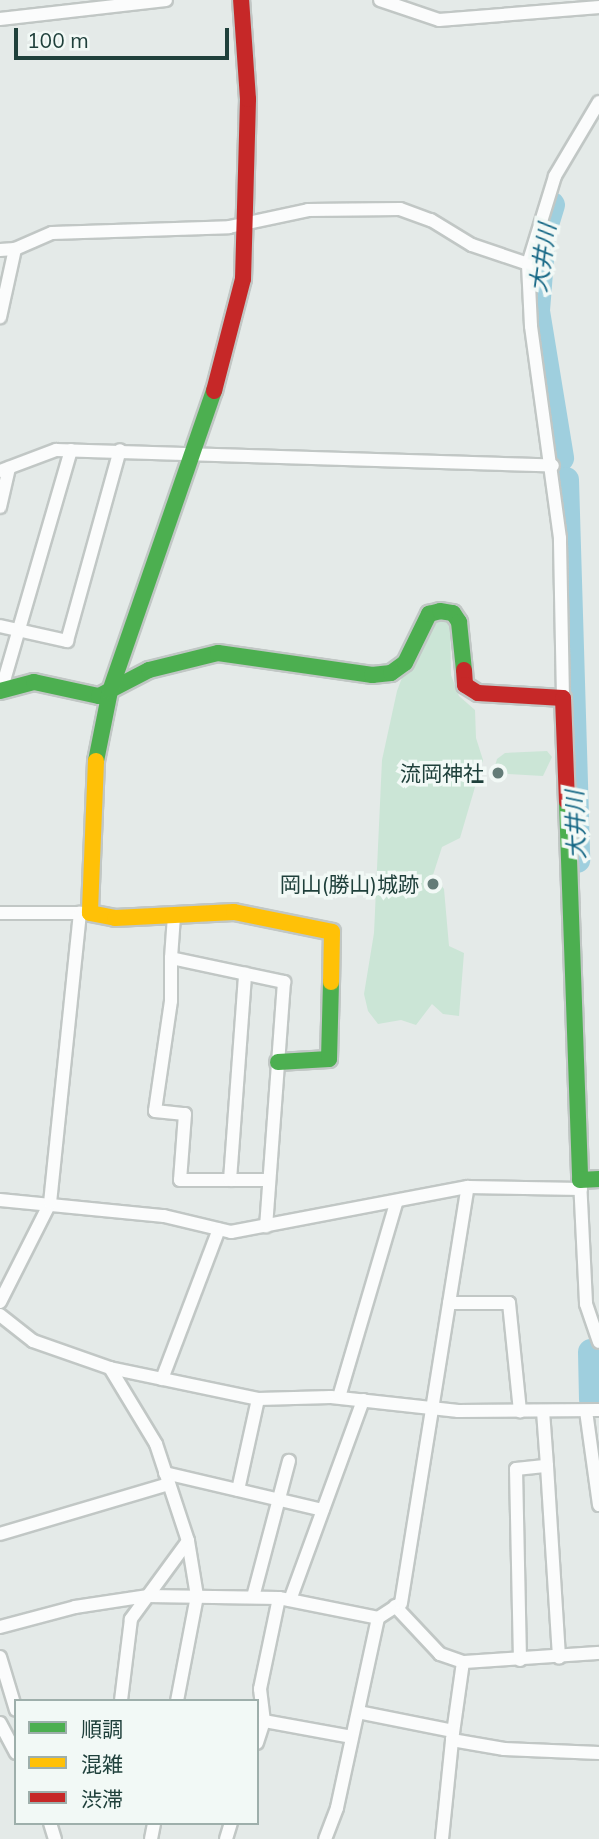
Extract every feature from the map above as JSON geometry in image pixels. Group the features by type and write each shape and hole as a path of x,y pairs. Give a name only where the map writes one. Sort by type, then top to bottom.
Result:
{"street":[{"path":"0,19 166,0"},
{"path":"0,1302 50,1203 85,913 96,757 110,691 195,451 228,347 243,278 248,99 241,0"},
{"path":"380,0 439,20 599,7"},
{"path":"599,102 555,176 528,264 531,326 553,466 559,538 586,1304 599,1342"},
{"path":"0,250 15,249 52,233 244,224 308,210 400,209 431,219 472,245 528,264"},
{"path":"0,317 15,249"},
{"path":"0,507 4,470 56,450 195,451 553,466"},
{"path":"1,691 71,450"},
{"path":"0,626 17,632 67,641 120,450"},
{"path":"1,691 34,682 99,696 149,670 218,653 372,675 391,673 405,663 429,614 440,611 453,613 459,622 465,685 478,693 563,698"},
{"path":"0,913 85,913 114,918 234,912 332,932 328,1059 278,1062"},
{"path":"174,916 170,1002 155,1111 185,1114 180,1180 269,1180"},
{"path":"171,958 284,982 266,1226"},
{"path":"230,1180 245,974"},
{"path":"0,1200 164,1216 231,1232 396,1203 468,1187 581,1185 599,1179"},
{"path":"325,1839 337,1808 378,1618 401,1603 468,1187"},
{"path":"339,1397 396,1203"},
{"path":"162,1379 219,1229"},
{"path":"449,1303 509,1303 520,1411"},
{"path":"0,1315 33,1341 110,1368 258,1399 339,1397 432,1408 593,1410 599,1505"},
{"path":"110,1368 156,1444 188,1541 197,1596 177,1699"},
{"path":"238,1490 258,1399"},
{"path":"259,1737 264,1721 260,1689 284,1599 323,1510 363,1400"},
{"path":"543,1411 559,1658"},
{"path":"253,1597 289,1461"},
{"path":"520,1660 516,1469 547,1466"},
{"path":"0,1534 167,1479 238,1490 323,1510"},
{"path":"121,1699 131,1619 188,1541"},
{"path":"0,1627 75,1607 148,1596 284,1599 378,1618"},
{"path":"395,1606 440,1654 463,1662 559,1658 599,1653"},
{"path":"0,1657 14,1703"},
{"path":"442,1839 452,1736 463,1662"},
{"path":"358,1712 504,1749 599,1754"},
{"path":"264,1721 352,1737"},
{"path":"0,1723 14,1749"}],"green space":[{"path":"450,616 451,675 459,696 475,710 476,738 483,760 460,838 442,847 433,875 444,889 449,946 464,953 459,1016 443,1014 432,1004 416,1025 401,1020 378,1024 368,1011 364,994 374,933 382,760 397,691 424,619"},
{"path":"547,751 552,757 543,776 493,773 497,759 505,753"}],"waterway":[{"name":"大井川","path":"552,205 543,234 537,311 561,458"},
{"name":"大井川","path":"566,480 577,860"},
{"name":"大井川","path":"591,1352 592,1399"}],"traffic: fast":[{"path":"96,761 110,691 214,391"},
{"path":"0,691 34,682 99,696 149,670 218,653 372,675 391,673 405,663 429,614 440,611 453,613 459,622 464,670"},
{"path":"567,802 580,1180 599,1179"},
{"path":"278,1062 329,1059 331,982"}],"traffic: slow":[{"path":"96,761 90,913 115,918 234,912 332,932 331,982"}],"traffic: jam":[{"path":"214,391 243,279 248,99 241,0"},
{"path":"464,670 465,685 478,693 563,698 567,802"}],"place":[{"name":"流岡神社","path":"498,773"},
{"name":"岡山(勝山)城跡","path":"433,884"}]}
